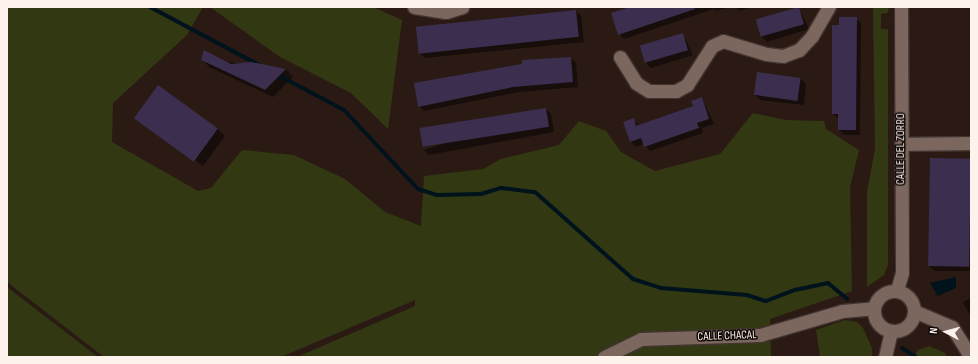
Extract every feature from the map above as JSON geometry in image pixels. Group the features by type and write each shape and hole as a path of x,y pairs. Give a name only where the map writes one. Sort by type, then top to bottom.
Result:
{"street":[{"path":"414,7 446,12 462,7"},
{"path":"620,57 642,87 662,93 676,91 687,85 712,46 724,40 766,54 783,56 799,50 812,36 828,7"},
{"name":"CALLE DEL ZORRO","path":"897,290 902,273 901,7"},
{"path":"901,144 971,143"},
{"path":"897,290 908,296 914,311 908,325 891,331 879,324 874,308 884,293 897,290"},
{"name":"CALLE CHACAL","path":"604,357 641,340 760,335 842,311 874,308"},
{"path":"914,311 952,327 971,357"},
{"path":"885,357 891,331"}],"green space":[{"path":"7,7 203,7 187,35 113,103 112,142 198,191 211,188 242,150 294,155 345,179 385,212 421,226 424,176 483,169 501,159 559,145 579,121 606,131 621,152 655,171 720,154 753,113 786,120 824,121 826,129 859,150 850,187 852,291 770,319 771,357 297,357 415,306 415,300 281,357 104,357 7,282"},
{"path":"210,7 373,7 402,20 388,129 351,93 280,57"},
{"path":"873,7 889,7 888,13 881,14 881,29 888,29 888,265 884,275 867,287 867,191 875,149"},
{"path":"7,287 98,357 7,357"},
{"path":"845,320 857,322 863,328 872,348 872,357 820,357 816,330"},
{"path":"929,346 945,353 947,357 914,357 918,350"}],"water":[{"path":"956,277 956,288 938,296 930,283"}],"building":[{"path":"630,7 694,7 695,9 618,35 611,13"},
{"path":"799,7 804,24 761,37 756,19"},
{"path":"576,10 579,37 419,54 416,27"},
{"path":"839,17 857,17 856,130 838,130 838,114 832,114 832,25 839,25"},
{"path":"683,33 688,50 645,63 640,45"},
{"path":"204,50 231,64 251,62 286,69 265,90 201,60"},
{"path":"571,57 573,82 513,87 418,107 414,83 522,64 522,60"},
{"path":"757,72 801,78 797,101 754,95"},
{"path":"158,85 218,128 194,162 134,118"},
{"path":"702,97 709,119 697,123 699,128 644,147 641,138 630,142 623,122 634,118 636,126 693,106 691,101"},
{"path":"546,108 549,127 423,147 420,128"},
{"path":"930,158 971,159 969,267 928,266"}],"waterway":[{"path":"150,7 259,65"},
{"path":"276,74 344,110 418,189 437,195 481,194 501,188 535,192 633,279 661,288 747,295 766,301 795,290 828,283 847,299"},
{"path":"902,348 916,357"}]}
